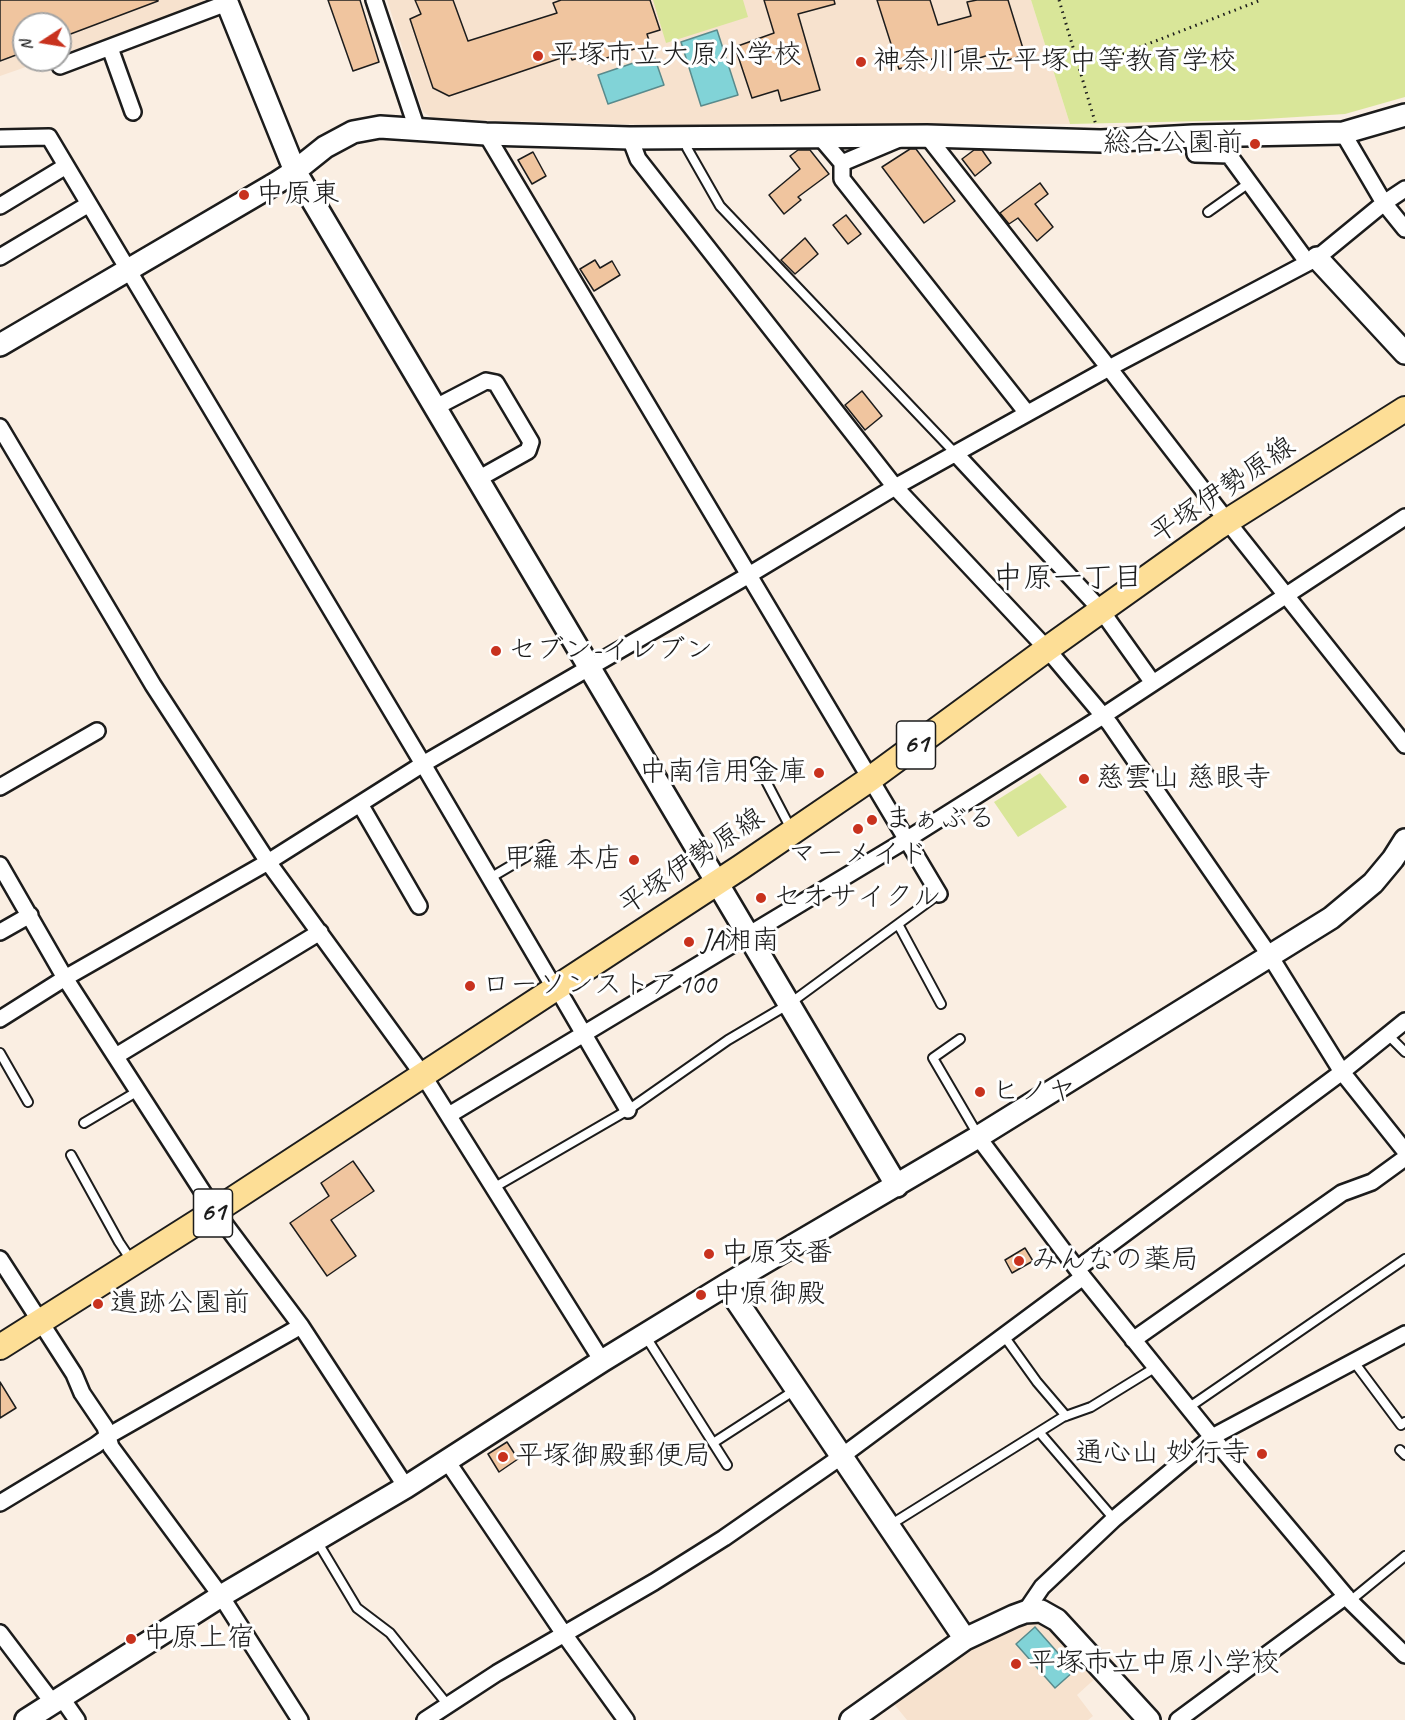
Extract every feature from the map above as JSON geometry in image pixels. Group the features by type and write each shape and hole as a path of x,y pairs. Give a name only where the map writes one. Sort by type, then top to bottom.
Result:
{"main road":[{"name":"平塚伊勢原線","path":"0,1347 215,1211 793,832 1227,521 1405,409"}],"street":[{"path":"374,0 417,129"},
{"path":"72,62 227,2 296,171 897,1186"},
{"path":"110,48 133,112"},
{"path":"0,345 296,171 325,147 353,132 380,127 486,134 630,138 917,136 1101,141 1193,136 1343,133 1405,115"},
{"path":"1343,133 1384,203 1405,229"},
{"path":"486,134 939,894"},
{"path":"819,136 842,163 842,179 1027,413"},
{"path":"842,163 917,136"},
{"path":"917,136 1109,368 1405,745"},
{"path":"1193,136 1195,154 1229,155 1312,260 1405,353"},
{"path":"0,138 49,137 628,1110"},
{"path":"630,138 638,159 895,487 1047,649 1110,724 1270,956 1342,1072 1405,1151"},
{"path":"0,206 66,166"},
{"path":"0,1019 65,978 268,862 423,764 749,575 895,487 1109,368 1312,260 1405,189"},
{"path":"0,257 89,204"},
{"path":"436,407 486,381 496,384 531,442 528,451 478,479"},
{"path":"0,427 153,685 268,862 423,1075 602,1361"},
{"path":"955,453 1101,610 1153,683"},
{"path":"449,1115 906,840 1153,683 1405,517"},
{"path":"0,787 97,731"},
{"path":"360,804 419,906"},
{"path":"26,1720 221,1596 406,1487 602,1361 726,1285 978,1137 1331,918 1373,883 1394,860 1405,840"},
{"path":"0,865 65,978 215,1211 301,1326 406,1487"},
{"path":"0,932 30,915"},
{"path":"116,1056 320,932"},
{"path":"425,1720 447,1704 724,1538 842,1456 1004,1336 1080,1273 1405,1021"},
{"path":"978,1137 1080,1273 1188,1408 1348,1598 1405,1655"},
{"path":"1133,1340 1342,1193 1372,1182 1405,1158"},
{"path":"0,1259 74,1374 82,1393 105,1427 111,1447 221,1596 300,1720"},
{"path":"726,1285 965,1639"},
{"path":"0,1503 96,1446 108,1436 301,1326"},
{"path":"1025,1612 1042,1587 1114,1519 1212,1437 1405,1334"},
{"path":"447,1461 624,1719"},
{"path":"1178,1720 1348,1598"},
{"path":"850,1720 965,1639 993,1624 1025,1612 1041,1611 1057,1620 1149,1720"},
{"path":"0,1633 77,1720"}],"lane":[{"path":"685,138 687,148 720,206 955,453"},
{"path":"1209,212 1249,183"},
{"path":"756,762 793,832"},
{"path":"490,878 546,845"},
{"path":"495,1187 628,1110 728,1040 789,1004 939,894"},
{"path":"898,924 941,1004"},
{"path":"1387,1034 1405,1052"},
{"path":"960,1039 933,1058 978,1137"},
{"path":"0,1053 28,1102"},
{"path":"84,1122 138,1091"},
{"path":"70,1155 119,1242 134,1263"},
{"path":"1188,1408 1405,1259"},
{"path":"645,1335 727,1465"},
{"path":"1004,1336 1037,1382 1066,1416"},
{"path":"1354,1362 1401,1425 1405,1422"},
{"path":"889,1526 1066,1416 1090,1407 1156,1367"},
{"path":"713,1443 796,1389"},
{"path":"1040,1433 1114,1519"},
{"path":"317,1541 357,1608 390,1633 447,1704"},
{"path":"1348,1598 1405,1556"}],"path":[{"path":"1059,0 1097,127"},
{"path":"1117,56 1261,0"}],"shaded area":[{"path":"0,0 204,0 205,4 72,51 72,12 12,12 12,72 0,76"},
{"path":"387,0 1031,0 1070,124 693,126 434,119 423,112"},
{"name":"平塚市立中原小学校","path":"1043,1618 1099,1675 1077,1695 1093,1716 1088,1720 907,1720 889,1698 957,1654 1025,1619"}],"green space":[{"path":"653,0 743,0 748,17 666,43"},
{"path":"1031,0 1405,0 1405,97 1345,114 1249,120 1070,124"},
{"path":"1040,773 1067,807 1018,837 994,802"}],"water":[{"path":"717,30 738,95 701,106 681,42"},
{"path":"654,56 664,85 608,104 598,75"},
{"path":"1035,1627 1074,1671 1055,1688 1016,1644"}],"building":[{"path":"0,0 158,0 72,33 72,12 12,12 12,56 0,61"},
{"path":"328,0 360,0 379,62 353,71"},
{"path":"415,0 453,0 468,41 557,13 553,3 561,0 650,0 660,30 647,34 650,44 588,64 585,56 572,60 570,55 449,96 433,88 410,19 421,14"},
{"path":"764,0 834,0 835,4 798,14 820,90 781,101 778,90 752,98 735,47 774,33"},
{"path":"877,0 930,0 938,25 971,16 967,2 1008,0 1025,55 998,63 995,53 973,60 969,48 899,69"},
{"path":"910,149 916,149 955,201 924,223 882,167"},
{"path":"798,150 810,150 829,174 798,197 801,200 784,214 769,195 800,169 790,156"},
{"path":"974,150 982,150 991,163 975,176 962,159"},
{"path":"533,152 546,176 532,184 518,160"},
{"path":"1040,183 1048,194 1035,204 1053,227 1037,241 1018,218 1009,224 1000,213"},
{"path":"846,215 861,234 848,244 833,225"},
{"path":"805,238 818,254 795,274 781,260"},
{"path":"595,260 600,268 612,261 620,275 594,291 580,269"},
{"path":"862,391 882,416 865,430 845,405"},
{"path":"353,1161 374,1191 331,1220 356,1256 327,1276 290,1223 329,1196 321,1183"},
{"name":"みんなの薬局","path":"1025,1248 1033,1261 1012,1273 1005,1260"},
{"path":"0,1382 16,1408 0,1418"},
{"name":"平塚御殿郵便局","path":"507,1442 518,1459 499,1472 488,1454"}],"place":[{"name":"平塚市立大原小学校","path":"538,56"},
{"name":"神奈川県立平塚中等教育学校","path":"861,62"},
{"name":"総合公園前","path":"1255,144"},
{"name":"中原東","path":"244,195"},
{"name":"セブン-イレブン","path":"496,651"},
{"name":"中南信用金庫","path":"819,773"},
{"name":"慈雲山 慈眼寺","path":"1084,779"},
{"name":"まぁぶる","path":"872,820"},
{"name":"マーメイド","path":"858,829"},
{"name":"甲羅 本店","path":"634,860"},
{"name":"セオサイクル","path":"761,898"},
{"name":"JA湘南","path":"689,942"},
{"name":"ローソンストア100","path":"470,986"},
{"name":"ヒノヤ","path":"980,1092"},
{"name":"中原交番","path":"709,1254"},
{"name":"みんなの薬局","path":"1019,1261"},
{"name":"中原御殿","path":"701,1295"},
{"name":"遺跡公園前","path":"98,1304"},
{"name":"通心山 妙行寺","path":"1262,1454"},
{"name":"平塚御殿郵便局","path":"503,1457"},
{"name":"中原上宿","path":"131,1639"},
{"name":"平塚市立中原小学校","path":"1016,1664"}],"district":[{"name":"中原一丁目","path":"1068,579"}]}
